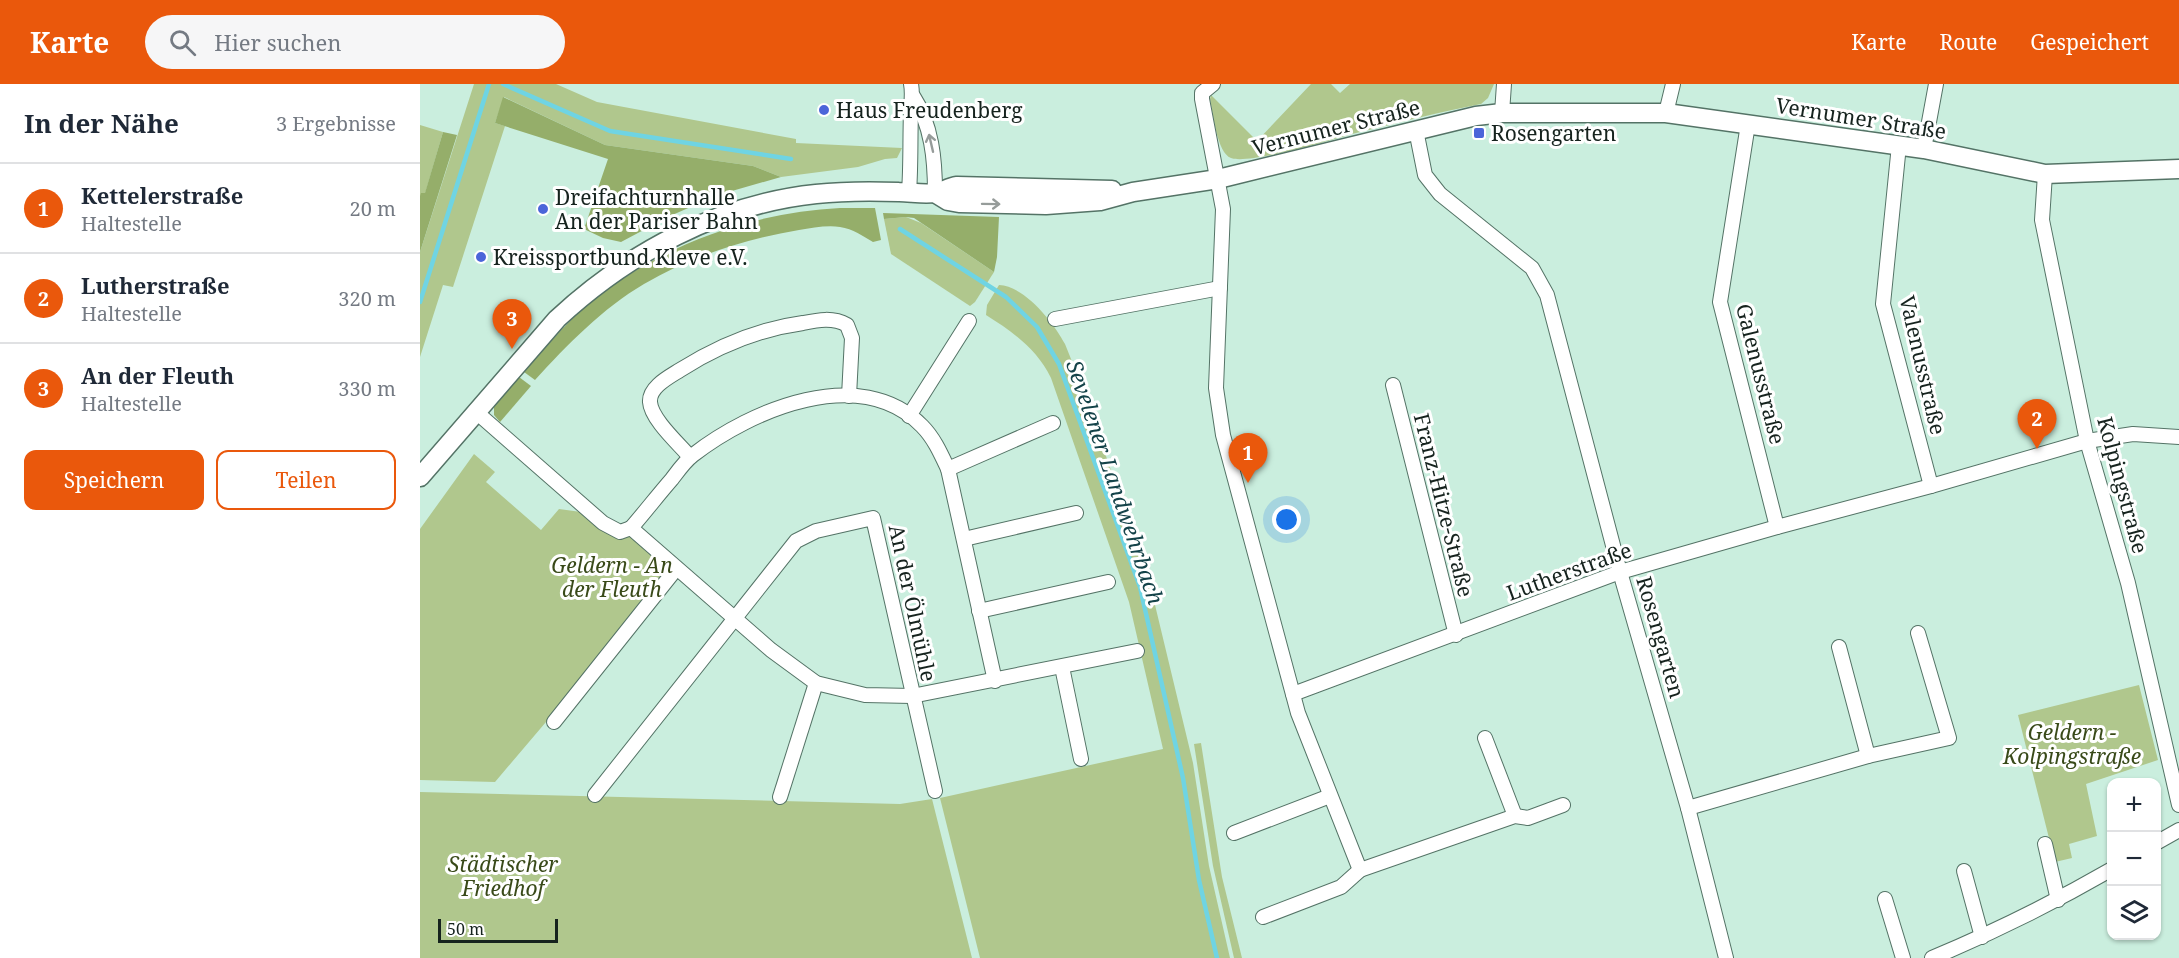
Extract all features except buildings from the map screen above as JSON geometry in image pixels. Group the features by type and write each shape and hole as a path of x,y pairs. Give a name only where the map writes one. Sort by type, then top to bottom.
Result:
{"street":[{"path":"1213,84 1202,93 1202,99 1223,209 1216,388 1223,435 1293,694 1360,870"},
{"path":"1502,113 1504,84"},
{"path":"1666,113 1673,84"},
{"path":"1924,149 1935,84"},
{"path":"909,192 912,90"},
{"path":"912,90 922,109 932,146 935,163 935,193"},
{"name":"Vernumer Straße","path":"420,477 556,319 580,298 626,265 684,232 740,210 794,197 838,193 909,192 935,193 948,201 959,203 1046,205 1093,202 1133,192 1218,179 1476,116 1502,113 1666,113 1924,149 2045,174 2179,169"},
{"name":"Galenusstraße","path":"1748,124 1720,302 1777,527"},
{"name":"Rosengarten","path":"1416,130 1425,175 1440,194 1532,268 1547,295 1620,572 1688,808 1726,958"},
{"name":"Valenusstraße","path":"1899,145 1882,304 1931,486"},
{"name":"Kolpingstraße","path":"2045,174 2042,220 2087,441 2128,583 2173,755 2179,805"},
{"path":"1055,319 1220,288"},
{"path":"690,457 657,418 650,402 654,388 675,372 712,350 738,339 793,324 841,321 847,325 852,338 849,396"},
{"path":"909,416 969,321"},
{"name":"Franz-Hitze-Straße","path":"1392,385 1456,635"},
{"path":"475,411 603,523 620,532 631,528 690,457 733,428 767,412 807,400 849,396 877,400 891,405 909,416 932,438 948,469 995,681"},
{"path":"948,469 1053,423"},
{"name":"Lutherstraße","path":"1293,694 1620,572 2087,441 2133,434 2179,437"},
{"path":"964,539 1076,513"},
{"name":"An der Ölmühle","path":"733,618 796,541 816,531 873,518 912,696"},
{"path":"631,528 771,650 816,683 865,695 912,696 1137,651"},
{"path":"554,722 676,569"},
{"path":"979,611 1108,582"},
{"path":"595,795 733,618"},
{"path":"1688,808 1868,756 1949,738 1918,633"},
{"path":"1839,648 1868,756"},
{"path":"1062,667 1081,759"},
{"path":"780,796 816,683"},
{"path":"912,696 935,791"},
{"path":"1485,738 1515,816"},
{"path":"1234,833 1330,796"},
{"path":"1263,917 1341,887 1360,870 1515,816 1528,818 1563,805"},
{"path":"2161,841 2179,830"},
{"path":"2045,844 2058,900"},
{"path":"1964,871 1982,937"},
{"path":"1932,958 1982,937 2058,900 2107,872"},
{"path":"1885,899 1903,958"}],"green space":[{"path":"474,84 556,84 597,102 796,139 796,143 902,148 897,158 858,167 781,177 753,166 605,145 504,97 495,123 505,126 453,287 443,285 420,357 420,252"},
{"path":"1311,84 1331,84 1340,93 1350,84 1494,84 1488,98 1481,104 1272,155 1240,159 1226,155 1216,132 1211,95 1257,141"},
{"path":"503,97 605,145 753,166 781,177 718,195 670,216 621,242 603,238 584,229 608,159 495,123"},
{"path":"420,125 443,132 425,194 420,196"},
{"path":"443,132 457,135 420,252 420,196 421,193 425,193"},
{"path":"875,208 881,240 873,242 845,228 820,227 759,238 700,257 662,274 614,304 535,380 524,372 584,308 641,267 704,237 737,226 805,211"},
{"path":"883,213 999,217 994,272 914,218 884,219"},
{"path":"906,217 921,223 994,272 970,306 891,254 884,219"},
{"path":"999,285 1019,292 1038,307 1065,344 1149,580 1193,763 1209,866 1230,958 980,958 940,798 1163,749 1129,602 1051,378 1039,358 1023,342 986,315 987,305"},
{"path":"519,377 531,386 500,422 494,415 494,407"},
{"name":"Geldern - An der Fleuth","path":"474,454 495,472 486,482 541,530 559,509 581,512 585,507 603,523 631,528 676,569 495,782 420,780 420,529"},
{"name":"Geldern - Kolpingstraße","path":"2139,685 2158,760 2086,784 2097,836 2069,844 2072,858 2055,862 2018,715"},
{"path":"1201,743 1222,877 1242,958 1234,958 1213,866 1194,744"},
{"name":"Städtischer Friedhof","path":"420,792 900,804 932,799 972,958 420,958"}],"waterway":[{"path":"420,302 489,84"},
{"name":"Sevelener Landwehrbach","path":"503,84 610,131 791,159"},
{"name":"Sevelener Landwehrbach","path":"900,229 1006,297 1037,327 1059,364 1140,587 1183,778 1199,880 1217,958"}],"place":[{"name":"Haus Freudenberg","path":"824,110"},
{"name":"Rosengarten","path":"1479,133"},
{"name":"Dreifachturnhalle An der Pariser Bahn","path":"543,209"},
{"name":"Kreissportbund Kleve e.V.","path":"481,257"},
{"name":"An der Fleuth","path":"512,349"},
{"name":"Lutherstraße","path":"2037,449"},
{"name":"Kettelerstraße","path":"1248,483"}]}
